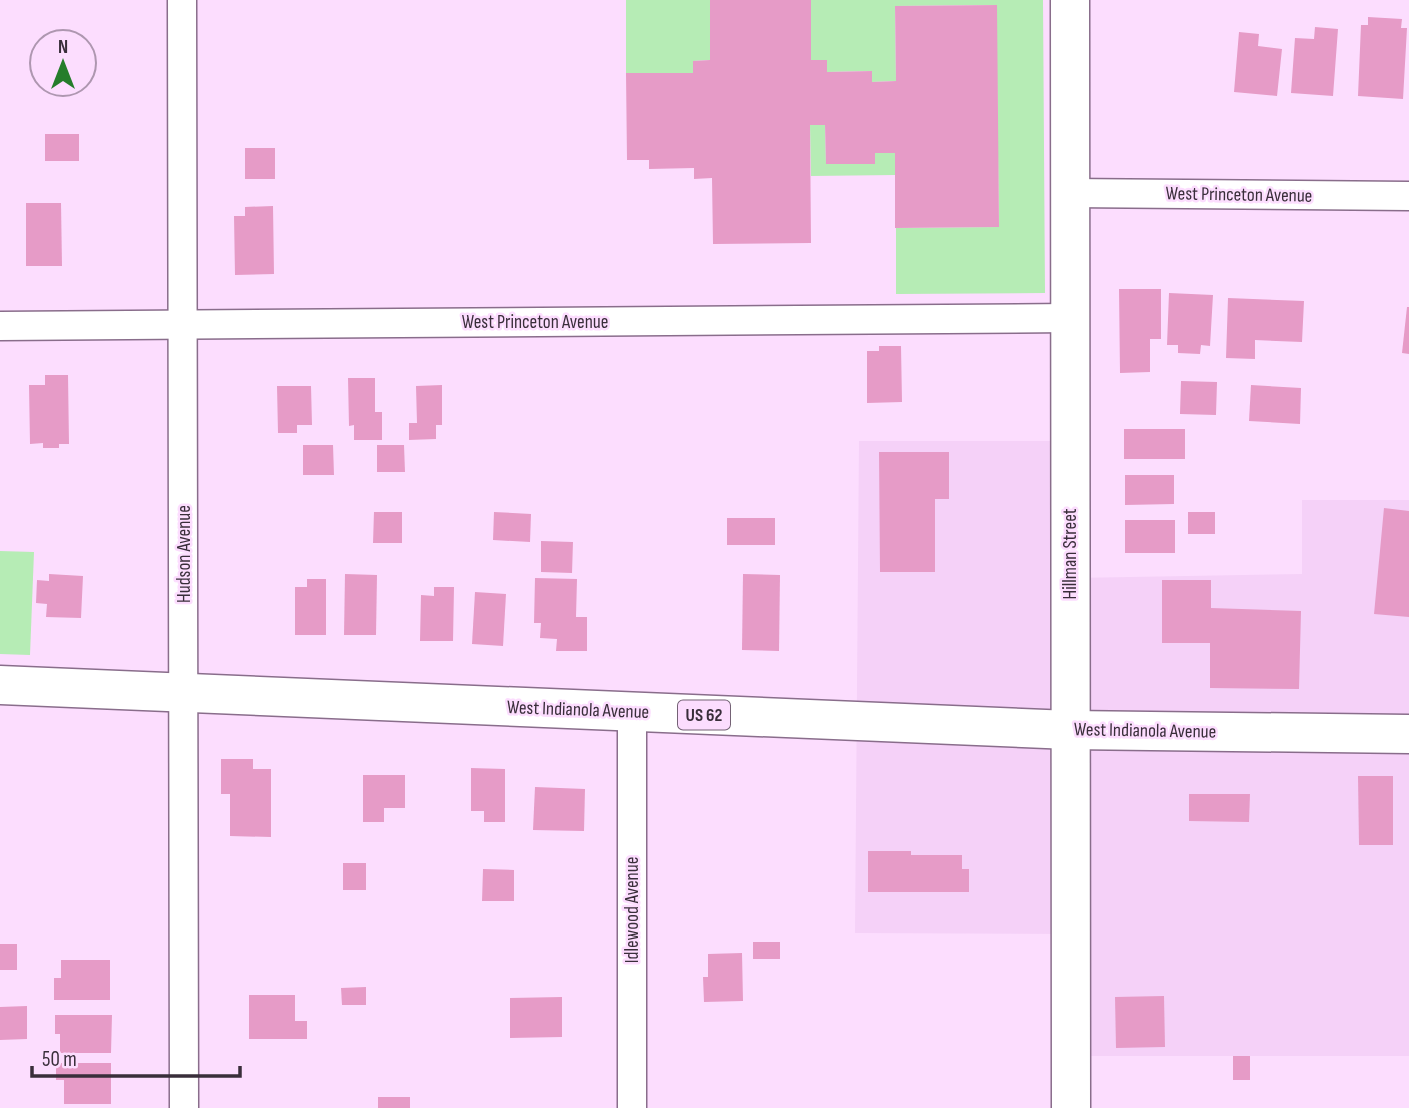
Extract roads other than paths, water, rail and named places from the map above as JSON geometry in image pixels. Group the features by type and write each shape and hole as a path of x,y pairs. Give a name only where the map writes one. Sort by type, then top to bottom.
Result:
{"main road":[{"name":"Hillman Street","path":"1070,0 1071,1108"},
{"name":"West Indianola Avenue","path":"0,685 1070,730 1409,734"}],"street":[{"name":"Hudson Avenue","path":"182,0 184,1108"},
{"name":"West Princeton Avenue","path":"1070,193 1409,196"},
{"name":"West Princeton Avenue","path":"0,326 1070,318"},
{"name":"Idlewood Avenue","path":"632,712 632,1108"}]}
